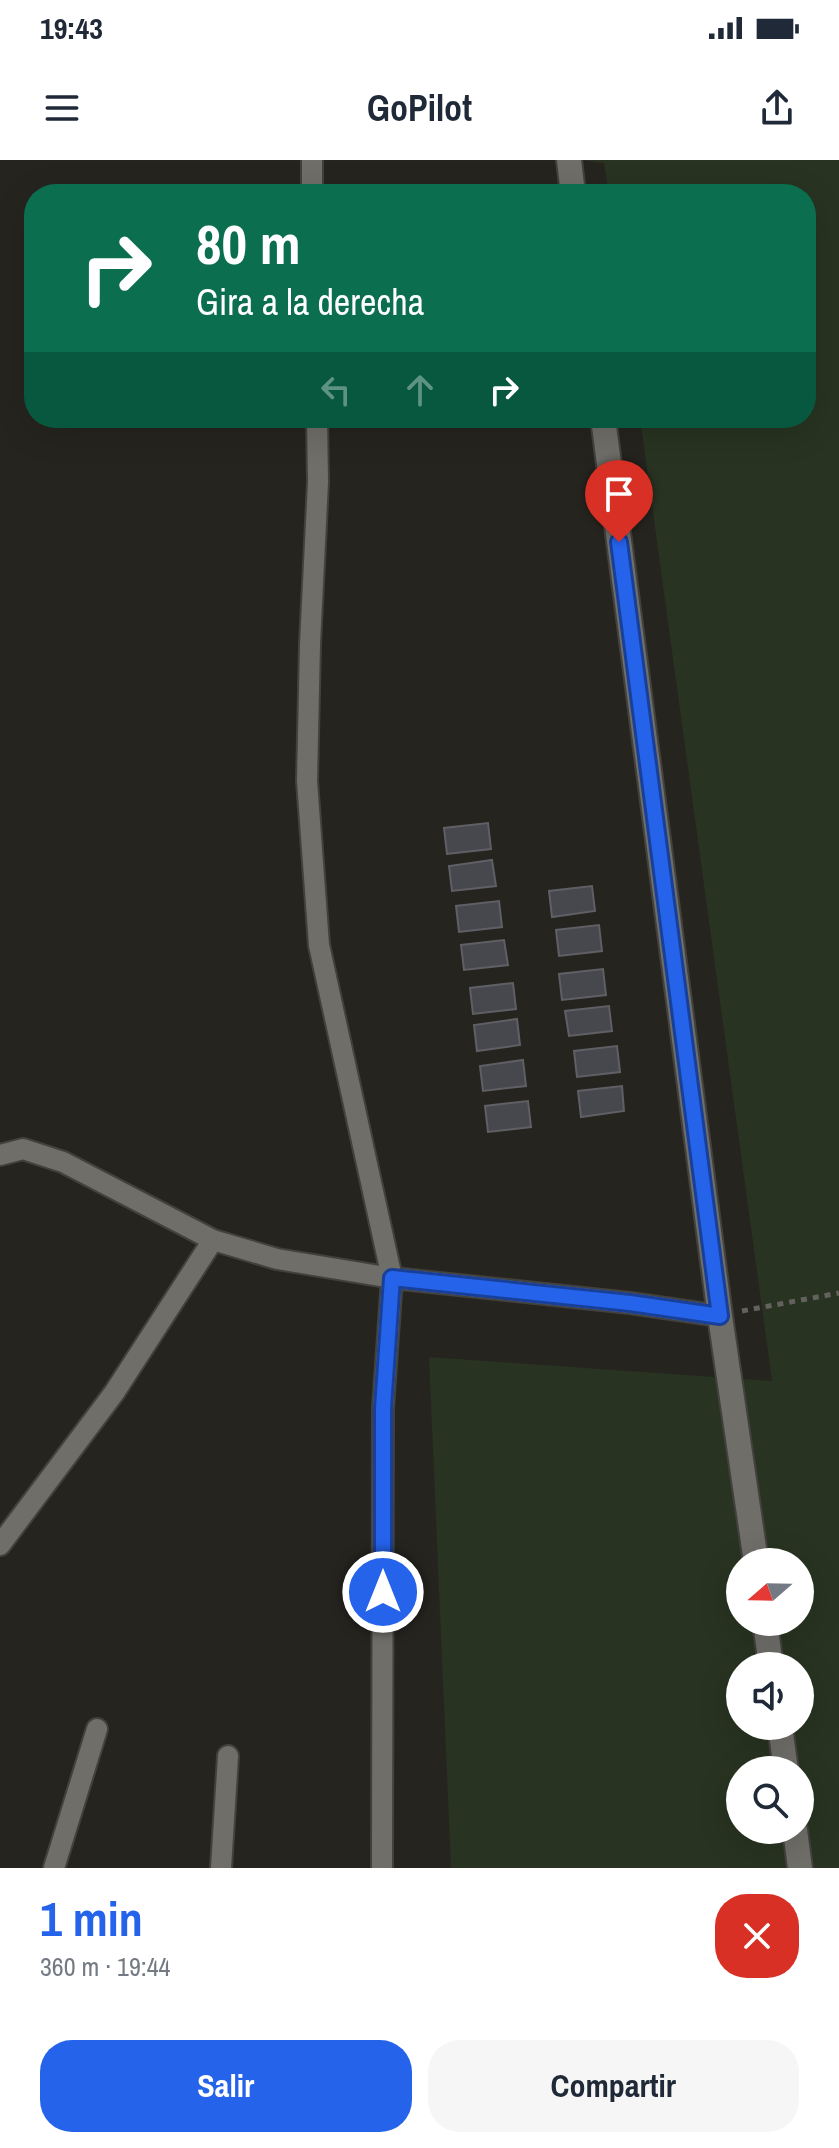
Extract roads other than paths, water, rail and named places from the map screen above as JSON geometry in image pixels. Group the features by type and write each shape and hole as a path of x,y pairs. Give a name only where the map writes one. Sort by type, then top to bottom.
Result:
{"main road":[{"path":"569,160 572,184"},
{"path":"604,428 720,1316 754,1548"},
{"path":"797,1844 800,1868"}],"street":[{"path":"312,160 312,184"},
{"path":"317,428 307,781 319,945 392,1278 383,1408 382,1868"},
{"path":"0,1155 23,1149 63,1162 213,1240 277,1259 392,1278 630,1303 720,1316"},
{"path":"0,1545 114,1393 213,1240"},
{"path":"54,1868 97,1729"},
{"path":"221,1868 228,1756"}]}
